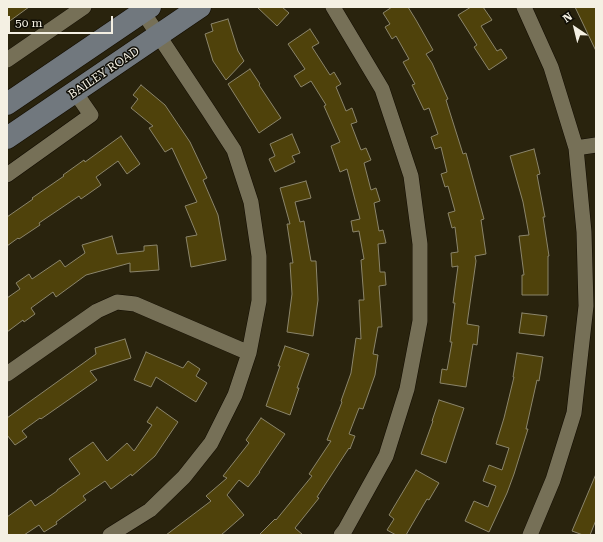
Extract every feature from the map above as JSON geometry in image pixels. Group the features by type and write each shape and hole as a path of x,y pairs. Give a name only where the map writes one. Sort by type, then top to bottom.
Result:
{"street":[{"path":"7,60 84,7"},
{"name":"BAILEY ROAD","path":"7,138 200,7"},
{"path":"333,7 382,89 411,176 420,244 420,321 407,389 386,456 341,535"},
{"path":"524,7 551,67 576,148 584,232 586,306 574,413 553,480 530,535"},
{"path":"7,104 146,9 158,35 234,150 251,202 259,256 259,301 249,352 235,395 211,443 184,477 150,510 110,535"},
{"path":"7,175 91,115 75,92"},
{"path":"576,148 596,145"},
{"path":"7,374 97,311 117,302 135,304 249,352"}],"building":[{"path":"7,7 29,7 7,23"},
{"path":"257,7 282,7 289,13 277,26"},
{"path":"392,7 408,7 433,50 426,54 432,63 448,99 446,100 463,154 466,153 484,219 481,220 486,254 475,256 476,261 467,324 479,326 477,345 473,344 466,387 440,383 442,369 447,370 452,342 450,342 455,303 453,303 458,266 452,267 451,253 458,252 455,227 452,228 448,213 455,211 448,186 445,187 441,174 447,172 441,147 435,149 431,137 438,134 429,108 424,110 412,85 415,84 403,62 409,59 396,36 392,39 385,27 390,24 383,13"},
{"path":"471,7 483,7 492,20 481,26 497,51 501,49 507,58 489,70 474,47 477,45 458,15"},
{"path":"575,7 596,7 596,51"},
{"path":"228,19 238,51 244,61 226,80 213,61 205,34 213,31 211,24"},
{"path":"310,29 319,43 312,47 330,75 334,72 341,84 336,87 346,111 352,108 357,122 351,124 361,150 366,148 371,160 364,163 371,190 376,188 380,201 374,203 379,231 383,230 386,243 378,244 380,272 385,272 386,285 379,286 382,327 378,327 373,354 378,355 375,375 363,409 359,408 349,434 355,436 350,449 349,448 317,497 319,498 295,528 303,535 259,535 275,519 276,520 312,476 309,474 331,441 327,440 342,402 341,401 351,373 356,338 361,339 359,300 364,300 361,260 364,259 359,231 353,232 351,221 360,219 347,169 340,172 331,146 340,142 324,106 326,105 311,81 301,87 294,76 305,69 288,44"},
{"path":"250,69 281,118 259,133 228,84"},
{"path":"141,85 165,105 190,142 207,178 203,180 218,215 226,260 191,267 186,237 197,235 185,206 197,202 172,148 165,152 149,128 153,126 131,108 138,99 133,95"},
{"path":"292,134 300,153 292,156 295,162 275,172 269,159 275,156 270,144"},
{"path":"121,136 140,164 127,174 118,161 96,177 101,185 81,199 79,196 39,223 40,225 7,246 7,217 84,160 85,162"},
{"path":"534,149 540,174 537,175 545,217 543,217 549,256 548,295 522,295 522,275 524,275 519,236 529,235 523,202 510,156"},
{"path":"306,181 311,198 295,202 300,222 304,221 311,261 316,261 318,300 313,336 287,332 292,294 290,263 293,263 287,224 290,224 280,188"},
{"path":"112,236 117,254 144,251 144,246 157,245 159,270 130,272 130,263 86,275 56,297 53,292 31,308 35,314 24,322 23,320 7,332 7,298 20,289 16,283 29,274 32,279 60,260 65,267 85,253 82,245"},
{"path":"522,313 547,316 544,336 519,333"},
{"path":"125,339 131,358 90,371 97,380 22,431 27,437 15,445 7,435 7,418 96,354 95,348"},
{"path":"285,346 309,354 297,388 299,388 290,415 266,406 280,366 278,366"},
{"path":"146,352 183,368 188,361 200,369 196,376 207,383 196,402 156,377 151,387 134,380"},
{"path":"517,353 543,357 539,381 537,380 526,429 528,429 507,493 489,532 465,521 474,501 488,507 496,486 483,481 489,465 502,470 509,448 496,444 514,377"},
{"path":"439,400 464,408 446,463 421,454"},
{"path":"157,407 178,422 155,456 132,476 131,474 111,489 105,481 83,496 86,500 56,522 57,524 44,532 39,525 24,535 7,535 7,517 31,500 35,506 80,474 69,459 93,442 107,461 127,443 134,451 152,425 147,422"},
{"path":"261,418 285,434 260,472 248,487 239,480 227,495 244,515 221,535 166,535 211,501 206,496 227,478 223,476 249,443 246,440"},
{"path":"416,470 439,483 429,500 427,499 406,535 396,535 387,530 394,519 389,515"},
{"path":"596,474 596,520 590,535 583,535 572,531"}]}
